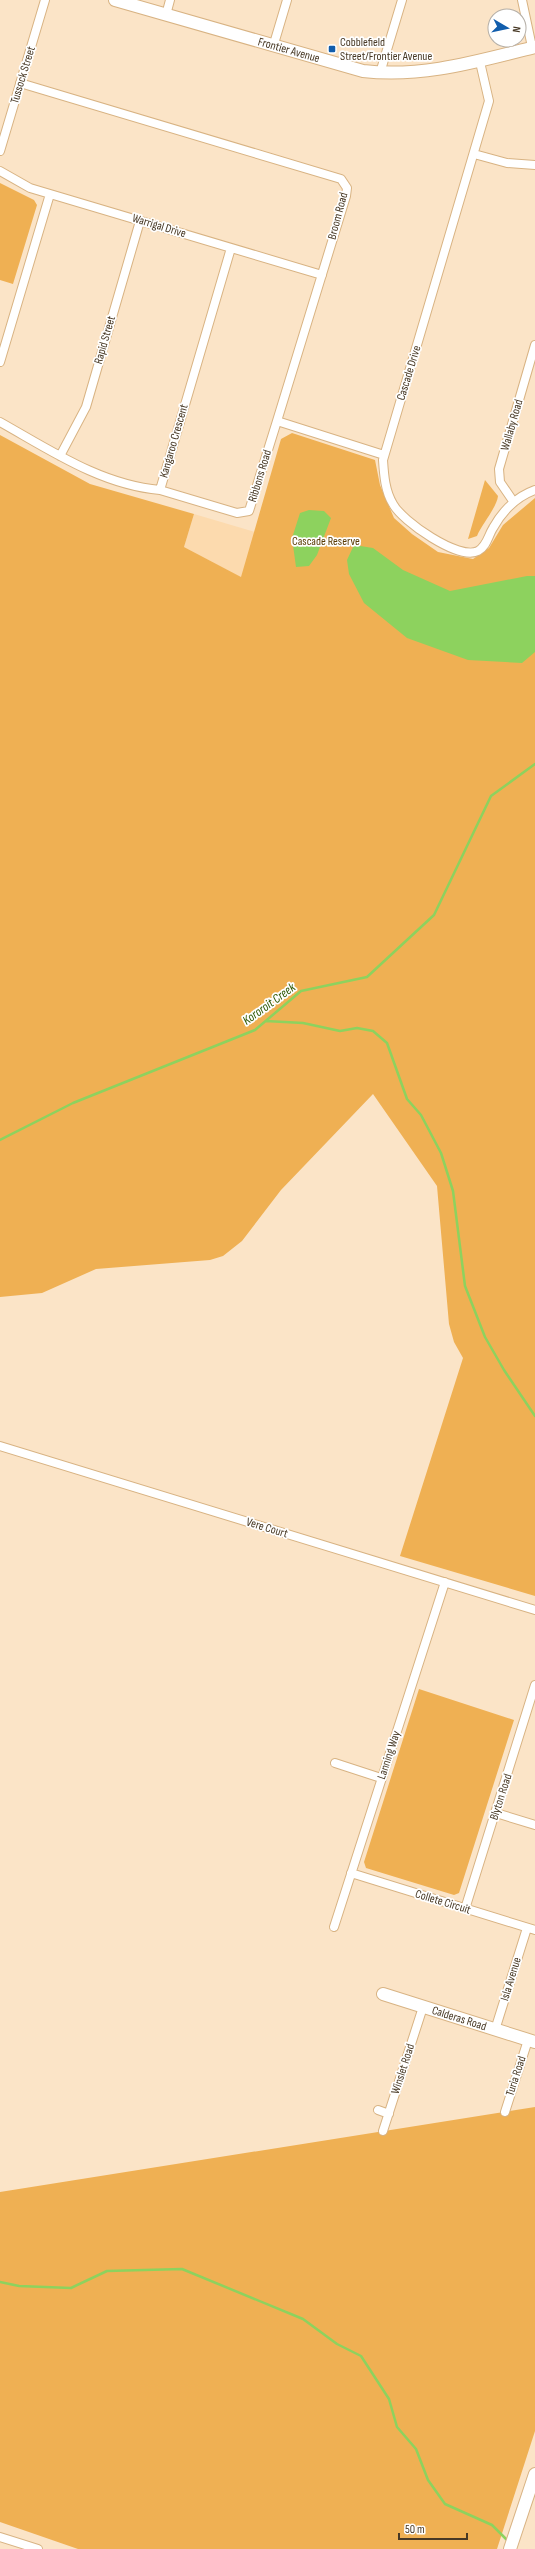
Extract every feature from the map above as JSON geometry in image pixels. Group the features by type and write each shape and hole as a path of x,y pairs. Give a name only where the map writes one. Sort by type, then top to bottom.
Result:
{"street":[{"name":"Tussock Street","path":"0,150 45,0"},
{"name":"Frontier Avenue","path":"115,0 345,68 380,73 421,72 480,62 534,47"},
{"path":"166,15 170,0"},
{"path":"273,47 287,0"},
{"path":"380,73 402,0"},
{"path":"522,0 534,47"},
{"name":"Cascade Drive","path":"480,62 490,101 384,455 384,474 387,491 393,506 409,521 437,541 452,548 468,552 477,552 484,546 493,527 513,501 523,494 535,490"},
{"name":"Broom Road","path":"20,83 341,179 346,188 346,196 277,421"},
{"path":"474,154 507,163 535,165"},
{"name":"Warrigal Drive","path":"0,171 30,188 322,275"},
{"path":"0,362 50,194"},
{"name":"Rapid Street","path":"60,456 86,407 140,221"},
{"name":"Kangaroo Crescent","path":"0,422 95,474 143,488 160,490 231,248"},
{"name":"Wallaby Road","path":"513,501 500,482 499,469 535,345"},
{"path":"277,421 384,455"},
{"name":"Ribbons Road","path":"160,490 237,513 249,511 277,421"},
{"name":"Vere Court","path":"0,1446 535,1610"},
{"name":"Lanning Way","path":"334,1927 445,1582"},
{"name":"Blyton Road","path":"465,1909 535,1685"},
{"path":"526,1717 535,1719"},
{"path":"334,1763 381,1778"},
{"path":"496,1813 535,1825"},
{"name":"Collete Circuit","path":"351,1873 531,1929"},
{"name":"Isla Avenue","path":"495,2030 531,1929"},
{"name":"Calderas Road","path":"383,1994 531,2041"},
{"name":"Winslet Road","path":"384,2131 423,2007"},
{"name":"Turia Road","path":"505,2112 531,2041"},
{"path":"378,2110 389,2114"},
{"path":"510,2549 535,2474"},
{"path":"0,2537 38,2549"}],"shaded area":[{"path":"309,510 324,511 331,518 317,555 309,566 296,567 292,538 300,513"},
{"path":"194,514 255,532 242,578 184,547"},
{"path":"354,545 373,548 403,570 450,591 527,576 535,576 535,652 522,663 468,660 407,638 364,603 349,574 347,560"}],"green space":[{"path":"0,183 34,200 37,205 13,284 0,280"},
{"name":"Cascade Reserve","path":"292,433 375,460 380,485 394,518 412,534 438,552 473,559 489,548 503,525 535,498 535,1596 400,1556 463,1358 454,1342 449,1324 437,1186 373,1094 281,1190 242,1241 223,1256 210,1260 96,1269 42,1293 0,1297 0,435 90,484 194,514 184,547 241,577 281,439"},
{"path":"485,480 498,496 497,500 477,536 468,539"},
{"path":"419,1689 514,1720 459,1893 454,1895 366,1868 364,1862"},
{"path":"535,2107 535,2431 497,2549 78,2549 0,2522 0,2192"}],"waterway":[{"name":"Kororoit Creek","path":"0,1140 73,1103 255,1030 301,991 367,977 434,915 491,796 535,764"},
{"path":"266,1021 303,1023 340,1031 357,1028 373,1031 387,1043 407,1099 421,1115 441,1153 453,1191 465,1286 485,1337 504,1370 535,1416"},
{"path":"0,2282 19,2286 71,2288 107,2271 182,2269 303,2319 337,2344 361,2356 389,2399 397,2427 416,2449 428,2480 445,2504 492,2525 508,2541"}],"place":[{"name":"Cobblefield Street/Frontier Avenue","path":"332,49"}]}
